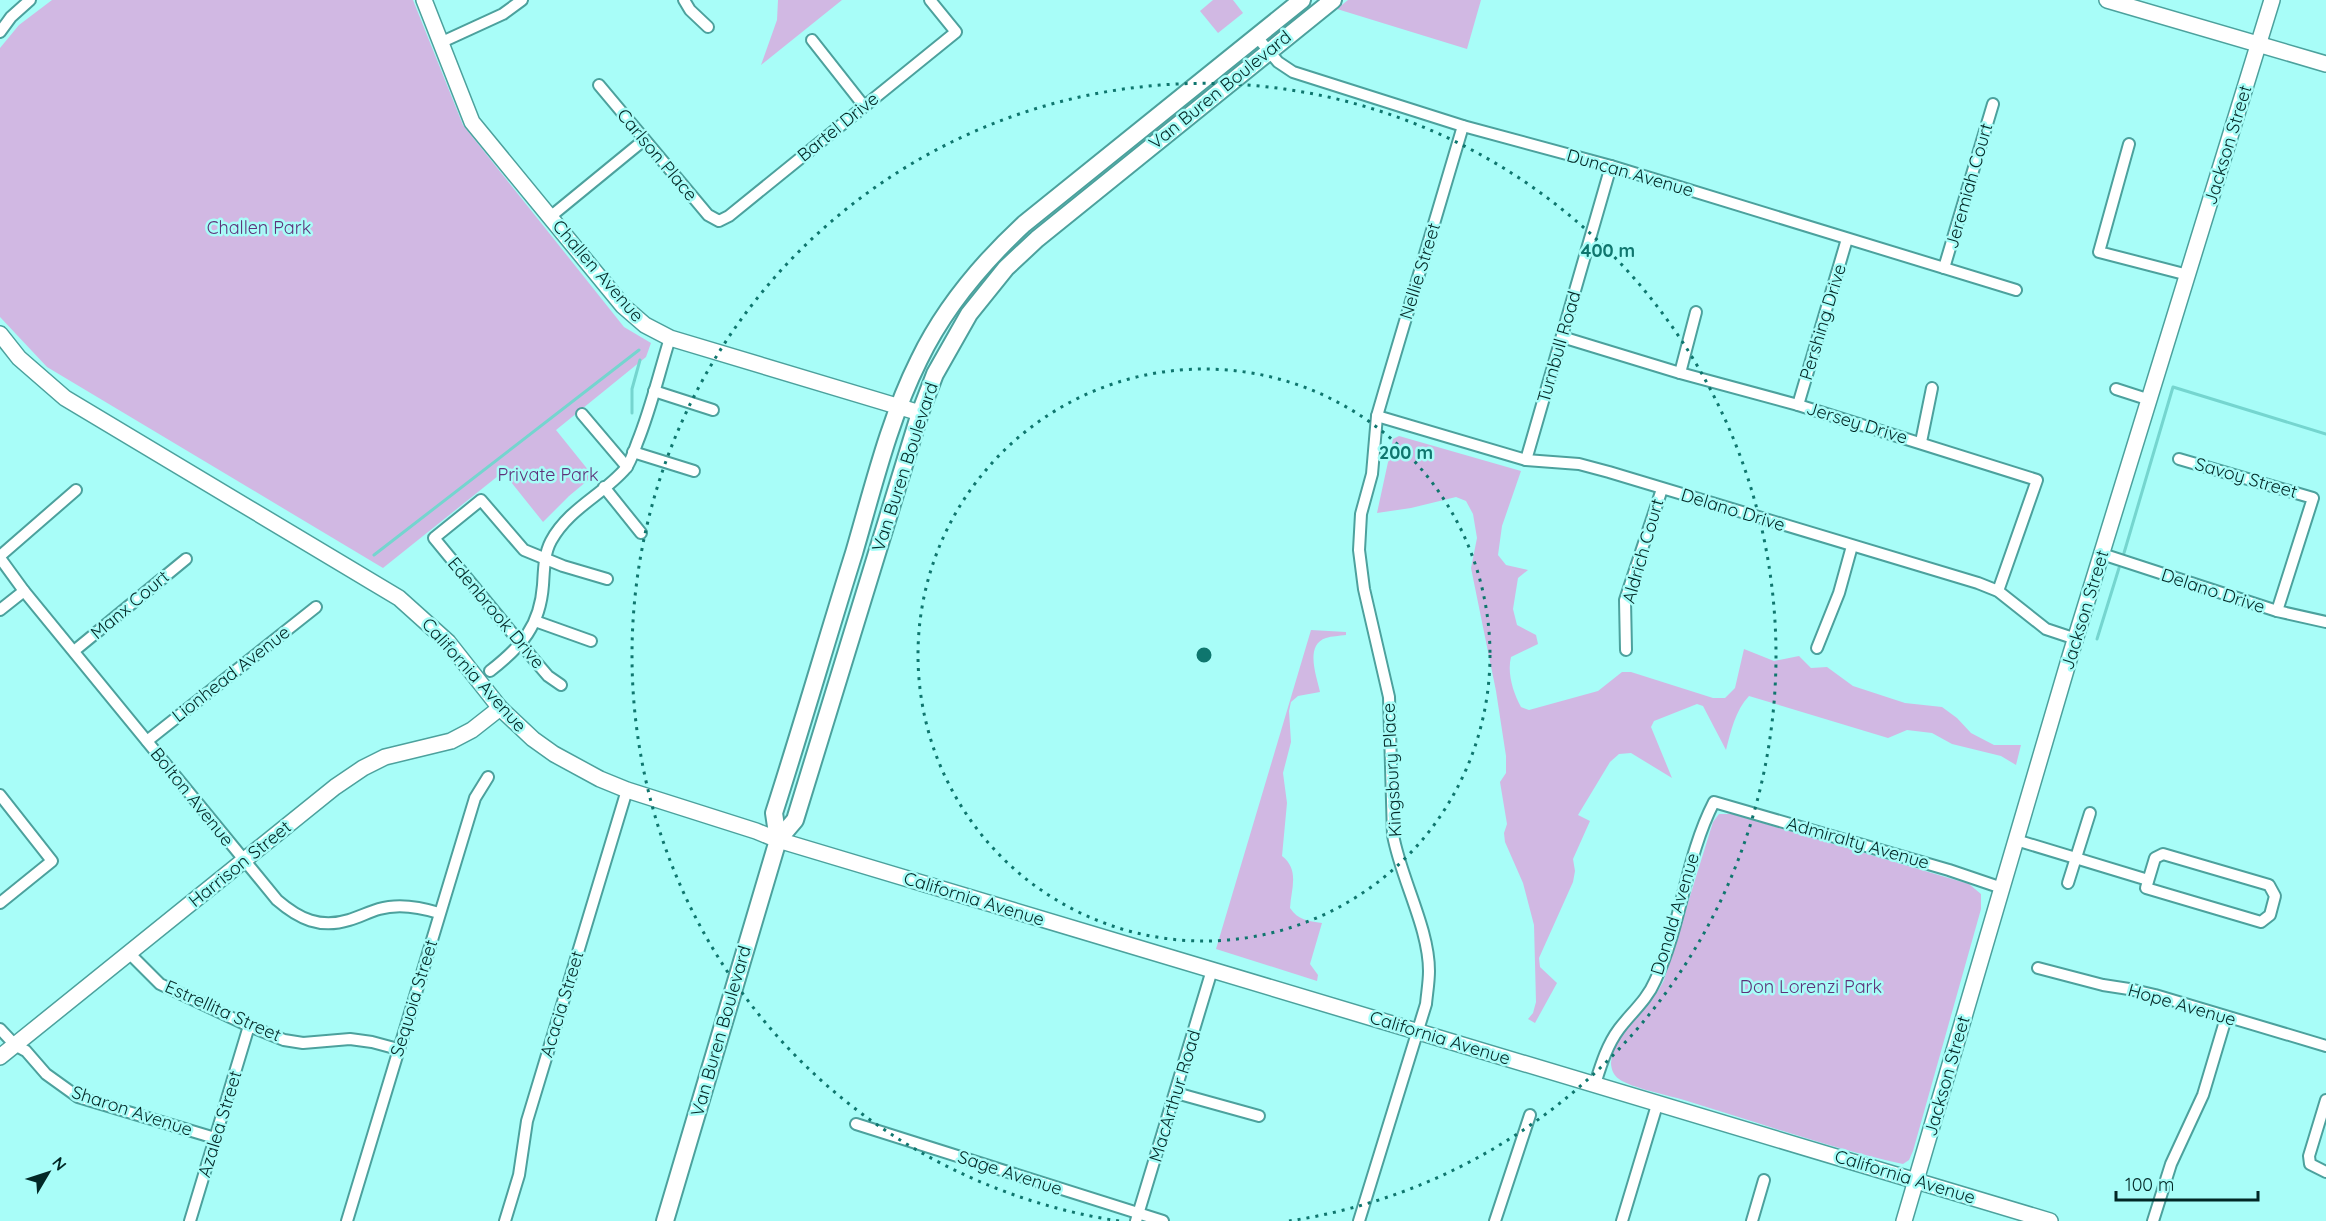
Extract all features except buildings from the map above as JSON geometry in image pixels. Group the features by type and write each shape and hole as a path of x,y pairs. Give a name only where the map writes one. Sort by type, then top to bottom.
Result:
{"main road":[{"name":"Challen Avenue","path":"424,0 472,122 623,306 645,325 670,338 920,413"},
{"name":"Van Buren Boulevard","path":"778,840 774,813 899,406 920,358 960,294 1009,238 1302,0"},
{"name":"Van Buren Boulevard","path":"665,1221 778,840 795,820 920,413 941,362 969,314 985,293 1031,244 1333,0"},
{"path":"2107,0 2326,64"},
{"name":"Jackson Street","path":"1904,1221 2076,639 2271,0"},
{"path":"1031,244 1033,235 1039,226 1076,192 1074,183"},
{"path":"941,362 943,344 964,309 966,301 960,294"},
{"name":"California Avenue","path":"0,334 41,379 65,398 399,598 448,642 500,708 533,739 554,754 600,779 778,840 1417,1030 2031,1218 2050,1221"},
{"name":"California Avenue","path":"0,342 15,353"},
{"name":"Harrison Street","path":"0,1057 335,787 363,768 385,757 451,741 472,730 500,708"}],"street":[{"path":"0,32 11,17 30,0"},
{"path":"442,42 504,14 522,0"},
{"path":"684,0 690,10 708,27"},
{"name":"Bartel Drive","path":"719,221 729,216 956,32 930,0"},
{"name":"Duncan Avenue","path":"1257,37 1282,66 1293,72 1463,126 1611,166 2016,290"},
{"path":"812,40 864,106"},
{"name":"Carlson Place","path":"599,85 708,215 719,221"},
{"name":"Jeremiah Court","path":"1944,268 1993,104"},
{"name":"Nellie Street","path":"1377,416 1463,126"},
{"path":"550,217 644,140"},
{"path":"2129,144 2099,252 2188,275"},
{"name":"Turnbull Road","path":"1526,459 1611,166"},
{"name":"Pershing Drive","path":"1798,405 1847,239"},
{"path":"1680,373 1696,312"},
{"name":"Jersey Drive","path":"1562,337 1921,442 2037,480 1998,591"},
{"path":"490,671 521,644 535,621 541,606 550,542 562,524 579,506 616,479 627,467 670,338"},
{"path":"1921,442 1932,388"},
{"path":"2116,389 2150,400"},
{"path":"654,391 713,410"},
{"path":"582,414 627,467"},
{"name":"Delano Drive","path":"1377,416 1526,459 1579,464 1978,583 1998,591 2046,629 2076,639"},
{"name":"Kingsbury Place","path":"1359,1221 1426,1004 1430,970 1425,940 1397,855 1393,835 1389,697 1364,589 1359,550 1361,514 1374,463 1377,416"},
{"path":"633,452 694,471"},
{"name":"Savoy Street","path":"2179,459 2313,498 2277,611"},
{"path":"604,487 641,533"},
{"name":"Aldrich Court","path":"1626,650 1625,600 1662,489"},
{"path":"0,557 76,490"},
{"name":"Edenbrook Drive","path":"546,559 524,550 481,500 434,538 548,676 561,685"},
{"path":"1817,648 1839,593 1852,546"},
{"name":"Delano Drive","path":"2102,555 2277,611 2326,622"},
{"name":"Bolton Avenue","path":"0,557 24,591 277,900 291,913 321,924 348,921 381,908 396,906 418,907 439,913"},
{"name":"Manx Court","path":"74,651 186,559"},
{"path":"546,559 607,579"},
{"path":"0,610 24,591"},
{"name":"Lionhead Avenue","path":"147,741 316,607"},
{"path":"535,621 591,641"},
{"name":"Sequoia Street","path":"347,1221 475,798 488,777"},
{"name":"Acacia Street","path":"505,1221 519,1175 527,1121 627,789"},
{"path":"0,795 52,861 0,903"},
{"name":"Admiralty Avenue","path":"1714,802 1949,870 2002,888"},
{"name":"Donald Avenue","path":"1595,1084 1611,1041 1655,982 1668,948 1701,828 1714,802"},
{"path":"2068,883 2090,813"},
{"path":"2016,840 2148,880"},
{"path":"2163,854 2269,885 2275,896 2270,915 2261,922 2146,888 2148,880 2155,858 2163,854"},
{"name":"Estrellita Street","path":"130,954 160,984 284,1040 303,1043 350,1039 398,1049"},
{"name":"Hope Avenue","path":"2038,968 2103,985 2138,991 2326,1046"},
{"name":"MacArthur Road","path":"1137,1217 1212,970"},
{"path":"2154,1221 2171,1164 2202,1095 2226,1018"},
{"name":"Azalea Street","path":"190,1221 249,1026"},
{"name":"Sharon Avenue","path":"0,1029 15,1045 26,1051 46,1074 61,1087 78,1097 215,1138"},
{"path":"1176,1093 1259,1116"},
{"path":"2326,1100 2309,1156 2310,1164 2326,1173"},
{"path":"1622,1221 1658,1105"},
{"path":"1496,1221 1530,1115"},
{"name":"Sage Avenue","path":"856,1124 1137,1217 1163,1221"},
{"path":"1752,1221 1764,1180"}],"green space":[{"name":"Challen Park","path":"52,0 413,0 463,125 624,327 651,343 646,357 556,430 593,476 543,522 503,472 383,568 47,367 0,317 0,48 19,25"},
{"path":"778,0 842,0 761,65 777,20"},
{"path":"1213,0 1233,0 1243,13 1218,33 1200,11"},
{"path":"1348,0 1481,0 1467,49 1337,9"},
{"path":"1399,436 1521,471 1502,526 1498,555 1506,565 1528,570 1518,578 1513,609 1517,625 1536,635 1538,644 1511,657 1512,682 1521,707 1529,710 1598,691 1622,672 1631,672 1713,698 1725,698 1735,688 1744,649 1774,661 1799,656 1811,668 1827,667 1853,686 1905,703 1942,707 1957,718 1971,733 1994,745 2021,745 2016,765 2001,756 1952,744 1932,733 1907,730 1888,738 1749,696 1737,715 1726,750 1703,706 1697,704 1654,721 1651,727 1672,778 1631,753 1619,754 1610,762 1578,815 1590,821 1573,859 1575,871 1573,882 1539,958 1540,967 1557,983 1535,1023 1528,1019 1533,1013 1536,1002 1534,925 1523,883 1505,842 1504,833 1507,824 1500,782 1506,773 1506,756 1496,691 1471,568 1477,538 1473,514 1466,501 1456,497 1411,508 1377,513 1393,439"},
{"path":"1311,630 1346,632 1346,635 1326,638 1315,647 1314,662 1320,692 1298,696 1291,702 1289,711 1291,742 1283,773 1287,803 1282,856 1288,861 1293,874 1290,908 1308,921 1322,923 1310,964 1318,975 1317,981 1216,949"},
{"name":"Don Lorenzi Park","path":"1719,814 1732,814 1969,884 1981,894 1981,909 1913,1151 1909,1160 1903,1164 1820,1143 1641,1088 1617,1078 1613,1072 1611,1063 1618,1040 1651,1001 1664,980 1713,822"}],"waterway":[{"path":"374,555 639,350"},
{"path":"632,413 632,389 640,360"},
{"path":"2124,553 2173,387 2326,434"},
{"path":"2097,639 2119,568"}],"park label":[{"name":"Private Park","path":"548,475"}]}
